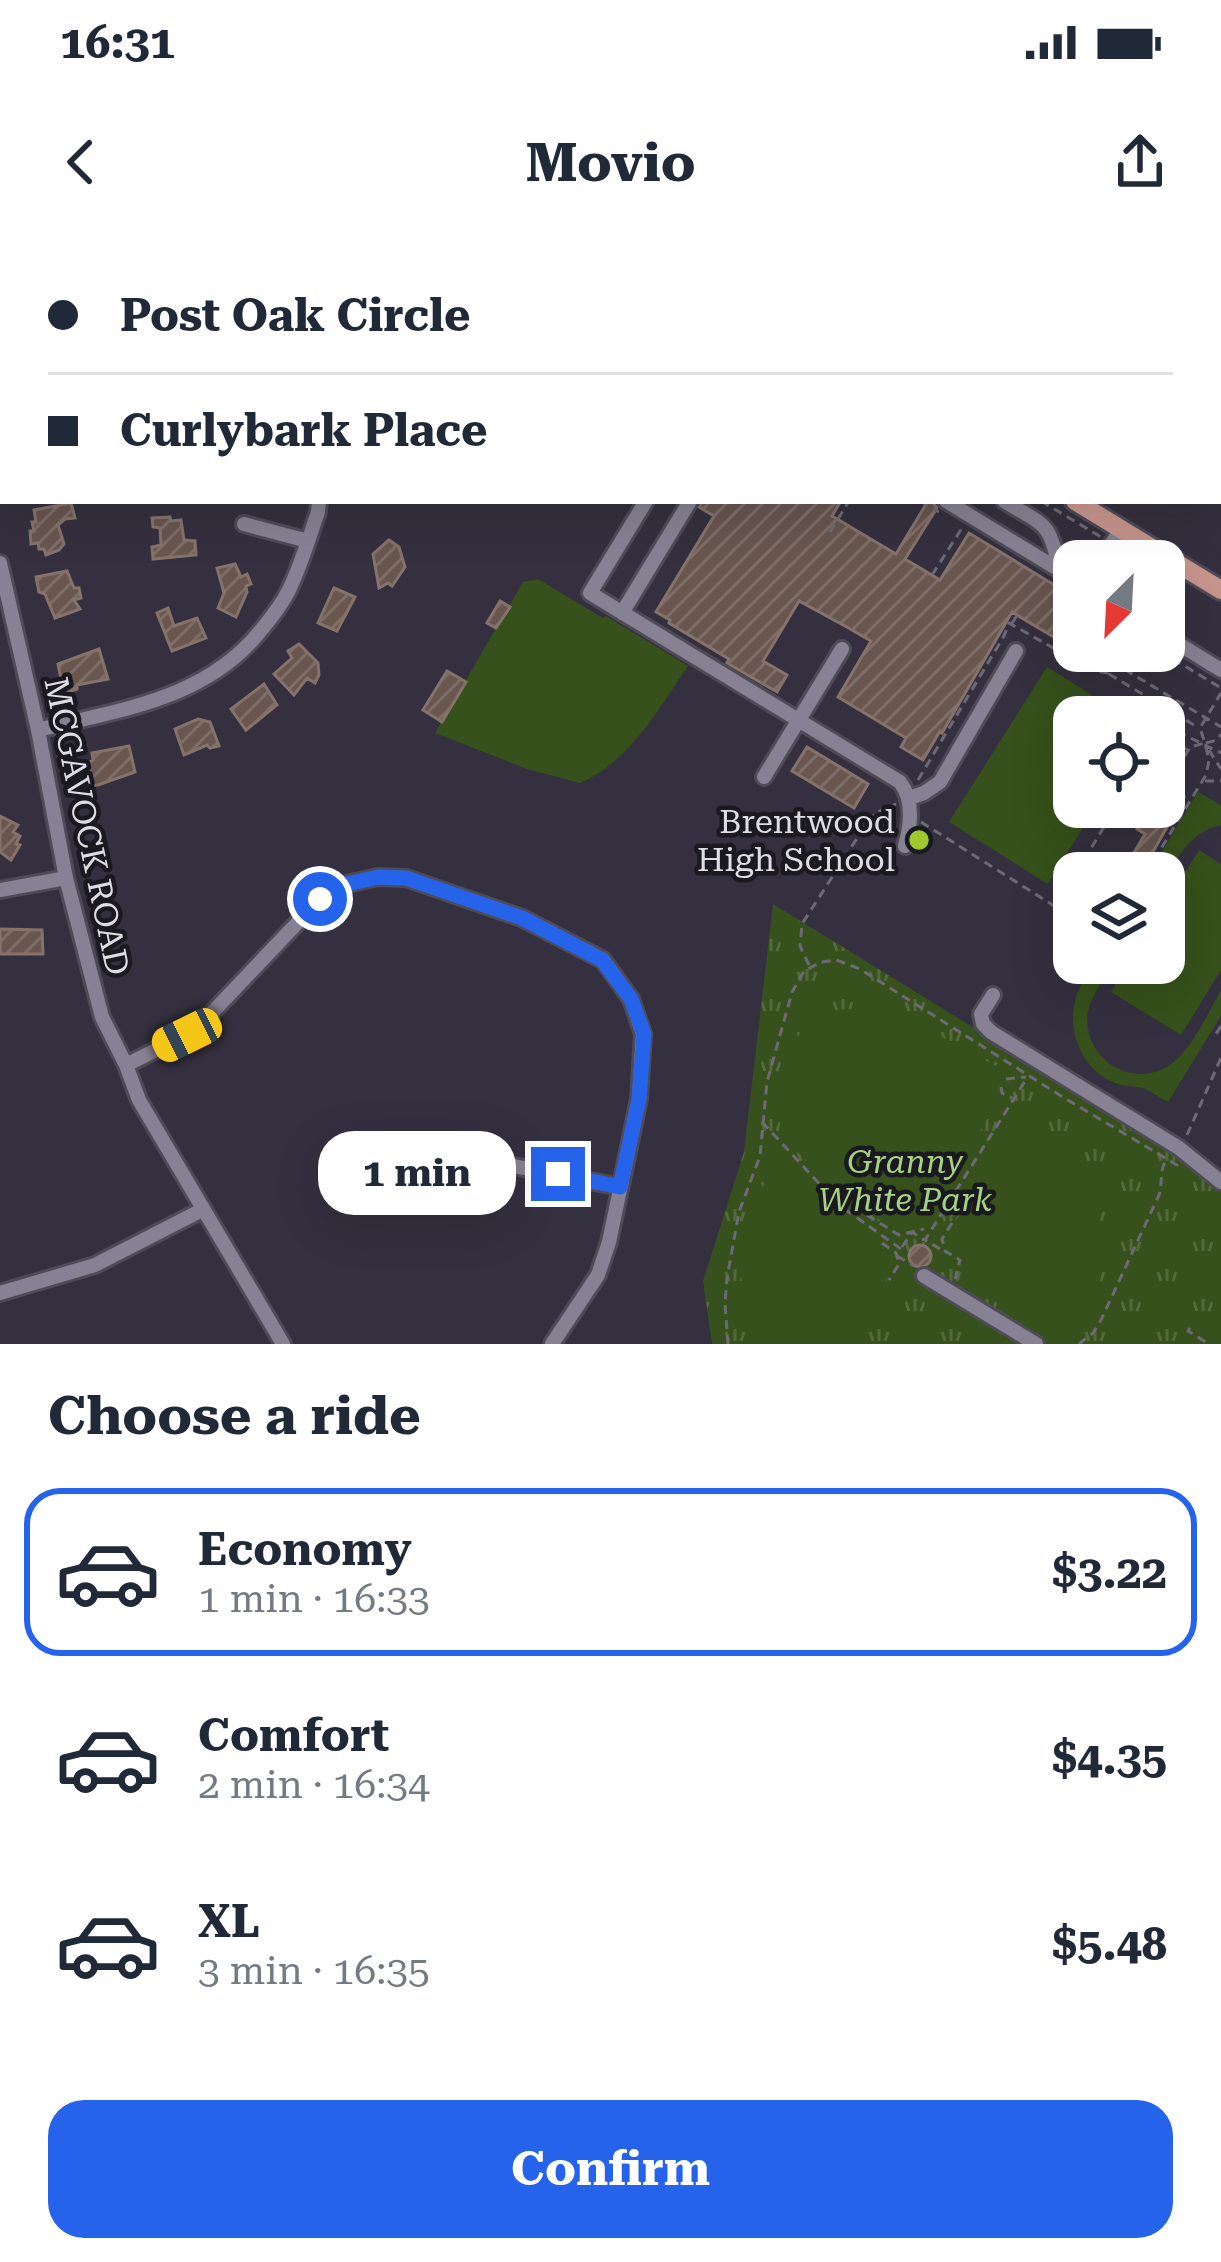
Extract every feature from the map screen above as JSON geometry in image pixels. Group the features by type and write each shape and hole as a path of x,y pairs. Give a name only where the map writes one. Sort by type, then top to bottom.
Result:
{"main road":[{"path":"1078,504 1116,537 1221,590"}],"street":[{"path":"38,730 166,697 231,663 287,594 318,504"},
{"path":"644,504 590,593 897,780 904,787 909,826 904,845"},
{"path":"622,613 688,504"},
{"path":"951,504 1053,566"},
{"path":"1009,504 1048,528 1053,540"},
{"path":"244,524 308,541"},
{"name":"MCGAVOCK ROAD","path":"0,563 66,878 102,1017 139,1100 283,1344"},
{"path":"1185,647 1221,670"},
{"path":"764,777 842,649"},
{"path":"905,800 940,782 1016,651"},
{"path":"126,1065 187,1035 207,1018 320,899 347,884 378,877 406,878 522,918 602,960 631,999 644,1034 639,1099 598,1275 551,1344"},
{"path":"0,890 66,878"},
{"path":"993,995 981,1014 991,1032 1172,1157 1221,1181"},
{"path":"433,1141 463,1156 620,1187"},
{"path":"0,1293 95,1265 202,1210"},
{"path":"925,1274 1036,1344"}],"path":[{"path":"712,240 737,240"},
{"path":"830,532 847,504"},
{"path":"1047,504 1119,540"},
{"path":"932,575 963,526"},
{"path":"1012,625 1019,611"},
{"path":"1185,667 1221,691 1200,728"},
{"path":"1129,672 1221,727"},
{"path":"1108,673 1200,728 1209,760 1202,782 1159,852"},
{"path":"1185,734 1221,753"},
{"path":"1185,749 1217,740 1221,734"},
{"path":"1204,743 1221,770"},
{"path":"1185,755 1190,747"},
{"path":"1202,782 1221,782"},
{"path":"810,967 800,946 802,924 869,818 905,800"},
{"path":"915,819 1053,905"},
{"path":"728,1344 727,1278 739,1212 760,1156 767,1082 792,992 810,967 836,960 860,969 1028,1076 1189,1170"},
{"path":"1221,1026 1216,1034 1221,1036"},
{"path":"1078,1344 1093,1334 1101,1320 1159,1195 1161,1168 1172,1157 1221,1058"},
{"path":"1006,1079 1028,1076"},
{"path":"925,1240 1028,1076"},
{"path":"1001,1088 1014,1099"},
{"path":"762,1122 839,1204 901,1249"},
{"path":"867,1215 899,1235 924,1228"},
{"path":"882,1243 925,1274 952,1223"},
{"path":"912,1232 960,1260 952,1292"},
{"path":"889,1280 912,1232"},
{"path":"1190,1328 1209,1344"}],"green space":[{"path":"538,579 688,666 628,748 580,783 527,769 435,733 523,582"},
{"path":"1047,667 1093,696 1053,696 1053,828 1083,828 1068,852 1053,852 1053,876 1048,884 949,822"},
{"path":"1198,792 1221,805 1221,825 1194,839 1182,852 1162,852 1176,828 1185,828 1185,813"},
{"path":"1199,850 1221,864 1221,970 1181,1035 1111,992 1116,984 1185,984 1185,872"},
{"name":"Granny White Park","path":"773,904 1221,1180 1221,1344 712,1344 703,1281 744,1152"},
{"path":"1101,984 1088,1012 1088,1028 1100,1055 1138,1074 1177,1059 1221,990 1221,1016 1168,1102 1143,1088 1102,1076 1083,1056 1073,1015 1080,987"},
{"path":"851,1009 908,1021 996,1066 997,1103 921,1227 901,1233 848,1200 779,1134 788,1071 805,1025 818,1014"},
{"path":"1021,1113 1050,1132 1072,1155 1098,1207 1099,1267 1076,1328 947,1249 945,1239"},
{"path":"772,1176 894,1254 896,1264 847,1344 766,1344 755,1324 742,1281 742,1236 758,1194"}],"building":[{"path":"71,504 75,518 58,525 64,544 59,550 46,555 38,543 31,544 34,510"},
{"path":"701,504 839,504 832,516 896,554 926,504 934,504 937,508 905,559 940,580 969,533 1053,584 1053,636 1012,612 923,760 901,747 906,738 838,697 871,641 845,626 799,601 763,661 787,675 777,692 656,612 714,516"},
{"path":"152,518 181,520 184,540 195,541 196,555 153,559 152,547 161,545 160,528 153,527"},
{"path":"389,540 399,547 405,567 392,586 379,588 373,554"},
{"path":"235,564 251,584 246,586 236,617 218,608 224,593 217,568"},
{"path":"67,571 74,588 79,588 81,598 74,600 80,609 55,618 36,577"},
{"path":"334,588 355,597 337,631 318,623"},
{"path":"500,601 510,607 496,628 487,623"},
{"path":"168,608 174,626 197,618 206,638 172,651 157,613"},
{"path":"299,644 318,663 319,675 315,683 307,678 294,695 274,674 292,658 288,651"},
{"path":"99,649 108,679 77,685 64,694 58,664"},
{"path":"447,671 466,682 442,722 423,710"},
{"path":"264,684 277,705 246,730 231,709"},
{"path":"198,719 210,722 219,746 207,745 184,755 175,729"},
{"path":"129,746 135,772 87,786 83,766 93,760 92,753"},
{"path":"807,747 868,784 854,808 792,771"},
{"path":"0,816 18,825 13,832 20,836 16,844 20,845 11,860 0,852"},
{"path":"1166,828 1153,852 1134,852 1145,834 1137,829"},
{"path":"0,929 42,930 43,954 0,954"},
{"path":"920,1245 931,1256 920,1267 909,1256"}],"place":[{"name":"Brentwood High School","path":"919,840"}],"route":[{"path":"320,899 347,884 378,877 406,878 522,918 602,960 631,999 644,1034 632,1137 620,1187 558,1174"}]}
